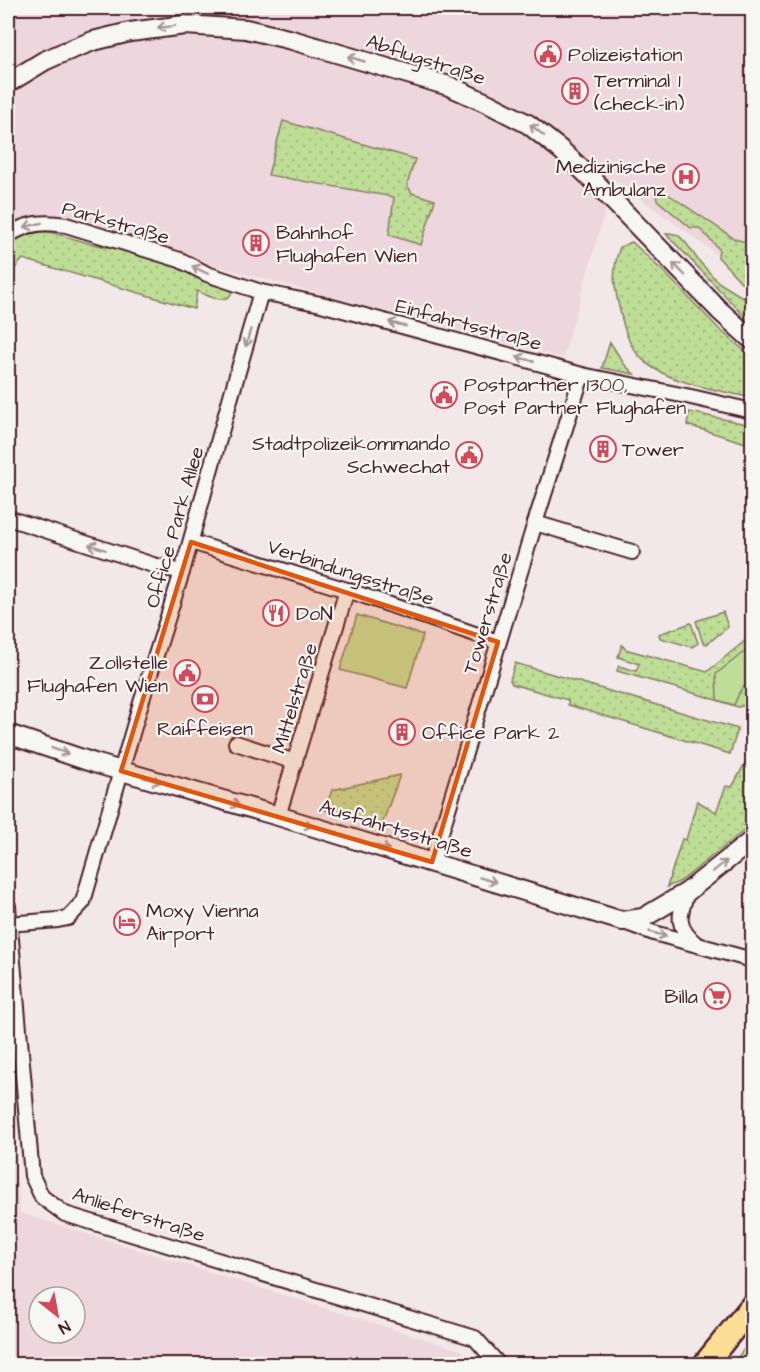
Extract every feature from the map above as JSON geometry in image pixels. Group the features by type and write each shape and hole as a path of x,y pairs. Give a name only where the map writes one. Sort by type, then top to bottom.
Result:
{"main road":[{"path":"705,1365 753,1306"}],"street":[{"name":"Abflugstraße","path":"8,83 62,53 93,41 130,32 185,26 246,29 292,40 449,86 528,124 561,150 720,311 753,340"},
{"name":"Parkstraße","path":"8,236 34,224 49,222 66,225 180,260"},
{"name":"Einfahrtsstraße","path":"180,260 207,274 261,292 333,307 582,375 691,396 753,411"},
{"name":"Office Park Allee","path":"8,924 68,918 83,902 191,542 261,292"},
{"name":"Towerstraße","path":"432,862 582,375"},
{"path":"8,518 153,565 182,572"},
{"path":"535,523 632,552"},
{"name":"Verbindungsstraße","path":"191,542 347,590 498,642"},
{"name":"Mittelstraße","path":"278,816 347,590"},
{"name":"Ausfahrtsstraße","path":"8,734 94,763 432,862 622,921"},
{"path":"236,743 295,762"},
{"path":"622,921 643,918 687,892 753,840"},
{"path":"687,892 681,910 680,924 687,937 696,944"},
{"name":"Anlieferstraße","path":"8,906 32,1176 42,1197 65,1214 475,1338 498,1365"},
{"path":"622,921 654,933 753,960"}],"highlighted area":[{"path":"191,542 498,642 432,862 121,771"}],"shaded area":[{"path":"8,8 752,8 752,272 734,267 614,179 563,358 31,217 8,235"},
{"path":"8,1067 20,1213 463,1351 459,1364 8,1364"}],"green space":[{"path":"283,121 415,159 407,185 412,193 435,200 421,245 389,235 394,197 268,175"},
{"path":"660,187 735,239 749,243 745,257 752,260 752,285 742,283 718,257 719,249 699,228 691,228 657,200 656,195"},
{"path":"42,232 123,250 183,268 233,288 228,298 223,299 212,298 197,291 194,309 23,259 8,276 8,246 25,235"},
{"path":"666,234 678,235 686,243 718,282 752,303 752,324"},
{"path":"632,242 719,329 752,357 752,398 678,380 652,367 636,352 624,329 614,279 620,247"},
{"path":"610,342 624,364 634,374 602,368"},
{"path":"689,412 752,425 752,445 687,425"},
{"path":"723,612 728,627 707,644 703,643 696,621"},
{"path":"357,615 423,635 407,688 340,670"},
{"path":"691,623 698,643 692,647 660,638 659,634"},
{"path":"752,635 752,686 746,705 738,707 617,671 619,666 636,671 639,664 618,657 622,645 625,649 707,672"},
{"path":"749,648 752,653 752,678 740,691 734,705 717,700 716,674"},
{"path":"515,663 738,729 730,754 568,705 568,700 512,684 510,680"},
{"path":"752,754 752,824 681,881 667,887 682,839 686,840 697,801 716,812 726,786 732,787"},
{"path":"400,775 381,827 325,810 332,790"},
{"path":"752,1338 752,1364 733,1364"}],"place":[{"name":"Polizeistation","path":"548,54"},
{"name":"Terminal 1 (check-in)","path":"575,91"},
{"name":"Medizinische Ambulanz","path":"686,177"},
{"name":"Bahnhof Flughafen Wien","path":"256,243"},
{"name":"Postpartner 1300, Post Partner Flughafen","path":"444,395"},
{"name":"Tower","path":"603,449"},
{"name":"Stadtpolizeikommando Schwechat","path":"469,455"},
{"name":"DoN","path":"276,613"},
{"name":"Zollstelle Flughafen Wien","path":"187,673"},
{"name":"Raiffeisen","path":"205,699"},
{"name":"Office Park 2","path":"402,732"},
{"name":"Moxy Vienna Airport","path":"127,922"},
{"name":"Billa","path":"717,996"}]}
